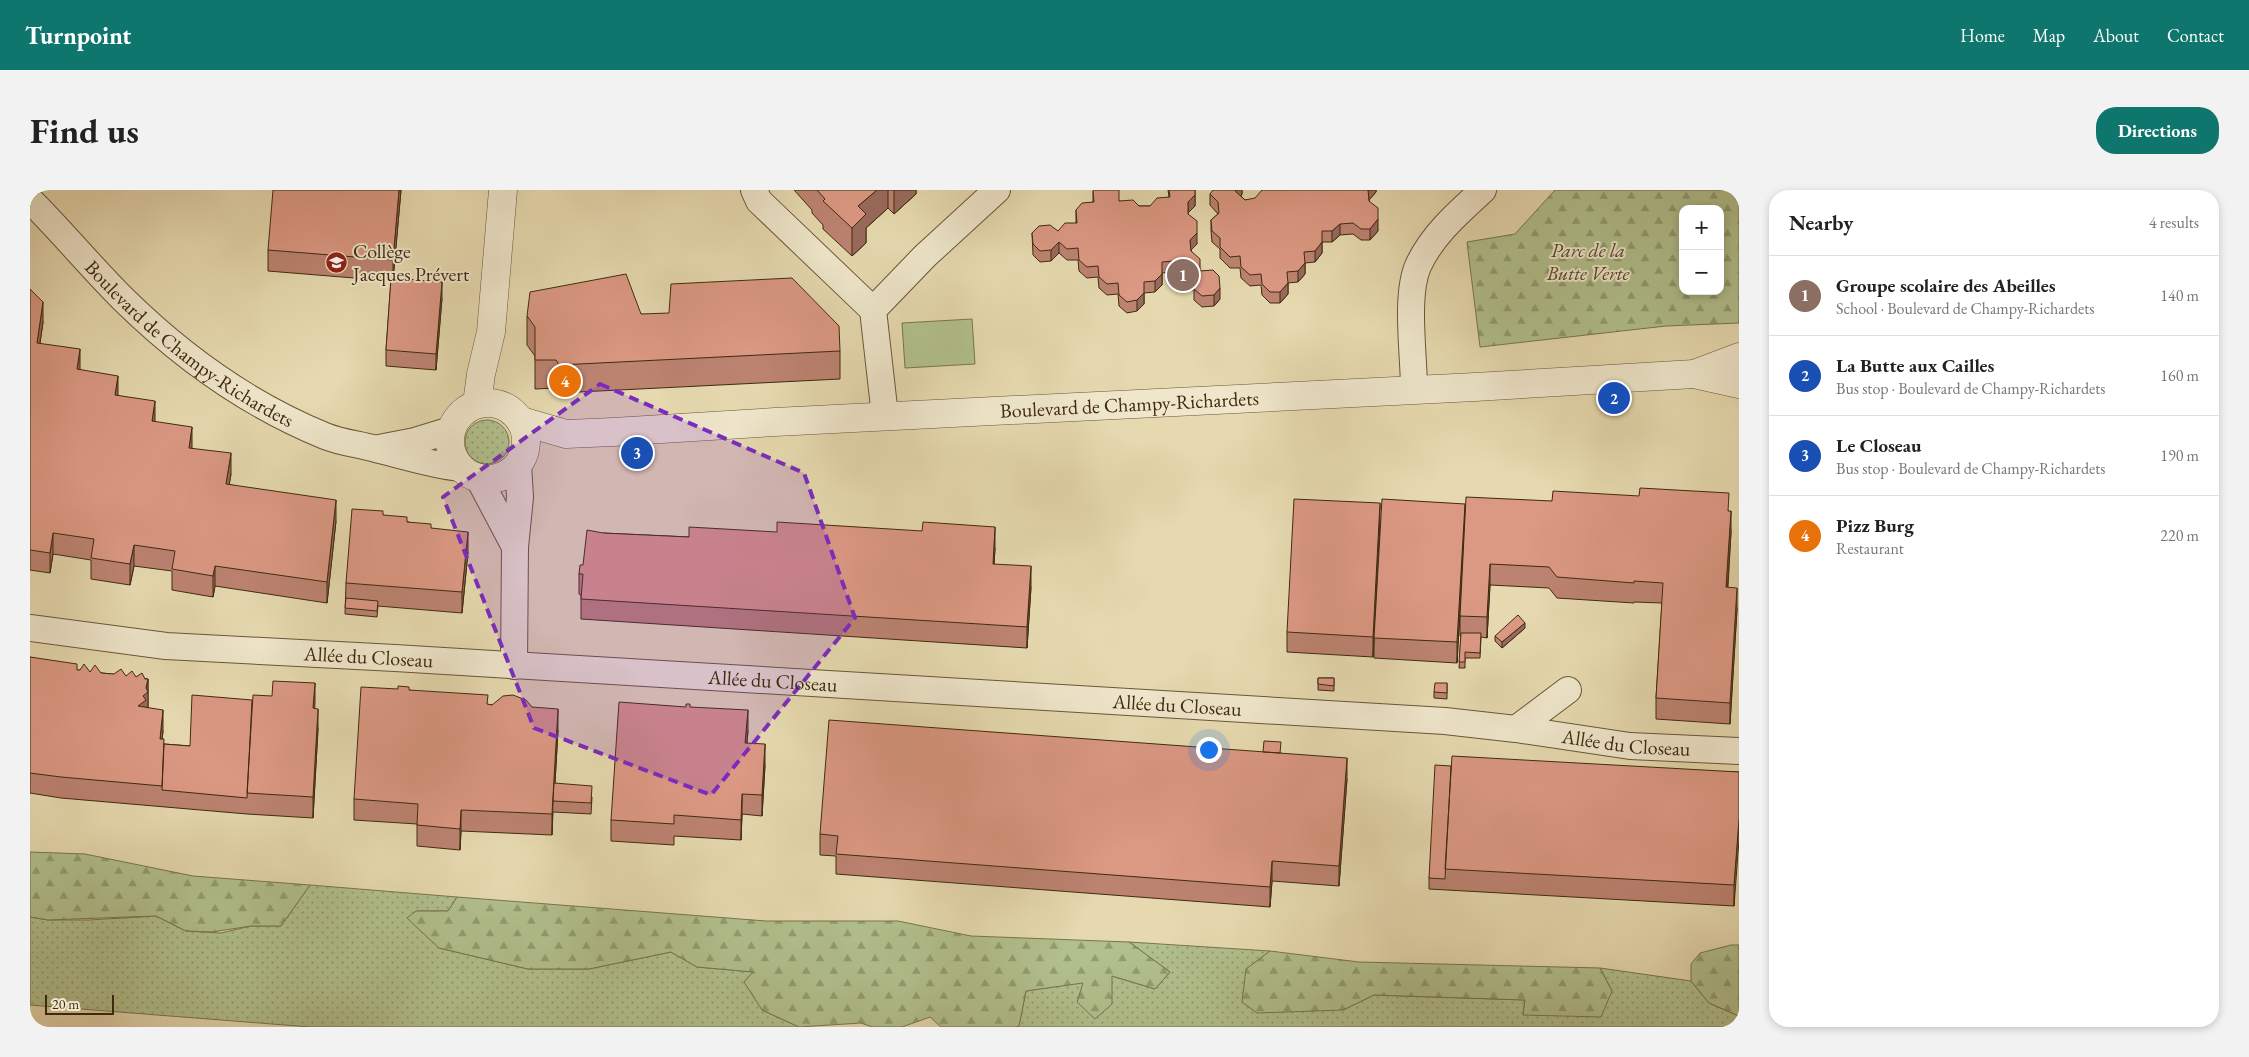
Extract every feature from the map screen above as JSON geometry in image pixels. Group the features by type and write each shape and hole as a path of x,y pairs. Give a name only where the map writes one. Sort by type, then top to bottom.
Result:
{"street":[{"path":"503,190 491,332 481,374 500,410 526,437 521,458 520,497 515,547 514,666"},
{"path":"754,190 759,201 873,310 885,416"},
{"path":"873,310 926,256 997,190"},
{"path":"1414,388 1411,304 1417,267 1436,237 1483,190"},
{"name":"Boulevard de Champy-Richardets","path":"30,200 61,230 122,298 213,376 268,411 326,437 469,472"},
{"name":"Boulevard de Champy-Richardets","path":"1694,374 1739,357"},
{"name":"Boulevard de Champy-Richardets","path":"500,410 566,434 1694,374 1739,384"},
{"path":"500,410 466,410 457,419 451,430 451,450 469,472 515,547"},
{"name":"Boulevard de Champy-Richardets","path":"376,448 414,441 451,430"},
{"name":"Boulevard de Champy-Richardets","path":"521,458 566,434"},
{"path":"469,472 498,478 507,474 521,458"},
{"name":"Allée du Closeau","path":"30,628 166,646 1425,720 1516,729 1630,746 1739,751"},
{"name":"Allée du Closeau","path":"1516,729 1568,690"}],"highlighted area":[{"path":"600,384 804,473 855,618 711,795 534,728 443,497"}],"green space":[{"name":"Parc de la Butte Verte","path":"1555,190 1739,190 1739,323 1666,326 1480,347 1467,242 1515,234"},
{"path":"972,319 975,364 905,368 902,323"},
{"path":"487,420 499,424 505,430 509,442 505,454 499,460 487,464 475,460 469,454 465,442 469,430 475,424"},
{"path":"30,852 85,854 193,876 310,885 281,926 251,926 212,932 186,931 156,916 48,920 30,917"},
{"path":"310,885 457,897 448,911 416,911 439,948 528,969 589,969 671,952 697,967 753,972 762,1010 799,1027 310,1027 30,1005 30,917 48,920 89,920 156,916 186,931 221,933 251,926 281,926"},
{"path":"457,897 766,921 898,921 971,936 1129,942 1170,972 1155,989 1112,976 1112,1004 1095,1019 1077,1002 1083,983 1026,991 1019,1026 1016,1027 941,1027 930,1017 902,1027 872,1027 861,1023 799,1027 762,1010 744,982 753,972 697,967 671,952 589,969 528,969 439,948 407,918 416,911 448,911"},
{"path":"1129,942 1270,951 1246,970 1343,1010 1374,995 1525,1000 1523,1015 1612,991 1600,968 1691,981 1709,1003 1739,1016 1739,1027 1016,1027 1019,1025 1026,991 1112,976 1155,989 1170,972"},
{"path":"1731,945 1739,945 1739,1016 1709,1003 1691,981 1691,964 1700,953"},
{"path":"1270,951 1359,962 1600,968 1612,991 1601,1017 1523,1015 1525,1000 1374,995 1343,1010 1257,1013 1242,1002 1246,969"}],"building":[{"path":"273,190 399,190 393,260 268,250"},
{"path":"817,190 877,190 858,206 866,214 852,228 823,201 825,199"},
{"path":"1094,190 1119,190 1119,201 1133,200 1139,206 1150,206 1157,198 1170,197 1169,190 1195,190 1195,195 1188,202 1188,214 1197,221 1197,233 1190,240 1191,251 1200,259 1200,271 1213,270 1219,276 1220,288 1214,295 1202,296 1194,289 1194,279 1183,279 1174,271 1174,261 1162,262 1162,274 1155,281 1144,282 1144,293 1137,300 1127,302 1119,295 1118,283 1107,284 1099,277 1098,266 1087,267 1079,260 1078,248 1067,249 1059,242 1051,250 1040,251 1033,244 1032,233 1039,226 1050,225 1058,231 1065,223 1077,223 1076,210 1082,203 1094,202"},
{"path":"1213,190 1236,190 1245,200 1255,198 1262,190 1368,190 1369,201 1378,208 1378,219 1370,229 1361,229 1353,223 1340,224 1332,231 1322,231 1322,242 1315,251 1304,252 1305,263 1298,271 1287,272 1288,283 1280,292 1270,292 1262,284 1261,274 1250,275 1241,267 1240,256 1230,257 1220,247 1220,238 1212,231 1211,220 1219,213 1218,202 1210,194"},
{"path":"626,274 641,314 669,313 671,284 792,278 839,326 840,351 559,365 556,360 535,360 535,327 527,316 530,292"},
{"path":"391,278 442,282 436,354 386,350"},
{"path":"30,289 43,302 37,343 80,349 77,369 118,376 115,395 155,401 152,421 192,427 189,448 231,453 226,484 336,500 327,582 215,566 213,576 172,569 175,551 134,545 130,564 91,558 94,539 53,533 50,553 30,550"},
{"path":"1640,488 1729,493 1728,511 1731,511 1726,587 1737,588 1730,703 1656,698 1663,583 1634,581 1634,583 1557,577 1549,567 1490,564 1487,617 1460,616 1466,497 1552,501 1553,491 1639,496"},
{"path":"1294,499 1380,503 1373,637 1287,632"},
{"path":"1382,499 1465,504 1457,642 1374,638"},
{"path":"352,509 383,511 383,515 407,517 407,522 431,524 431,528 468,532 462,592 346,583"},
{"path":"777,522 922,531 923,522 995,527 993,564 1031,566 1027,627 581,599 583,574 579,574 580,565 583,565 587,530 603,533 689,537 689,527 777,532"},
{"path":"346,598 378,601 377,611 345,608"},
{"path":"1518,615 1525,623 1502,642 1495,636"},
{"path":"1461,633 1481,633 1480,653 1465,652 1465,662 1459,662"},
{"path":"30,657 77,664 77,670 80,670 84,664 90,672 95,665 101,673 114,674 121,669 126,676 132,671 136,677 142,673 145,679 148,679 146,688 148,692 143,696 146,700 138,706 163,710 160,739 164,739 162,786 30,773"},
{"path":"1318,678 1334,678 1334,686 1318,684"},
{"path":"273,681 315,683 313,708 318,709 313,797 247,793 253,695 272,696"},
{"path":"1435,683 1447,683 1447,693 1434,692"},
{"path":"398,686 409,687 409,690 488,695 487,704 492,705 503,696 513,695 526,700 532,707 558,709 552,814 461,810 460,829 417,825 418,804 354,799 361,687 398,689"},
{"path":"192,695 252,700 247,798 162,790 164,744 190,746"},
{"path":"619,702 686,707 686,704 690,704 690,707 748,710 745,743 765,744 762,795 742,794 741,820 674,815 674,824 611,820"},
{"path":"829,720 1347,758 1339,866 1272,861 1270,887 836,854 838,836 820,834"},
{"path":"1264,741 1281,742 1280,753 1263,752"},
{"path":"1452,756 1739,772 1739,819 1734,885 1445,869"},
{"path":"1435,765 1451,766 1445,879 1429,878"},
{"path":"554,783 592,786 591,803 553,801"}],"place":[{"name":"Collège Jacques Prévert","path":"337,262"},
{"name":"Groupe scolaire des Abeilles","path":"1183,275"},
{"name":"Pizz Burg","path":"565,381"},
{"name":"La Butte aux Cailles","path":"1614,398"},
{"name":"Le Closeau","path":"637,453"}]}
